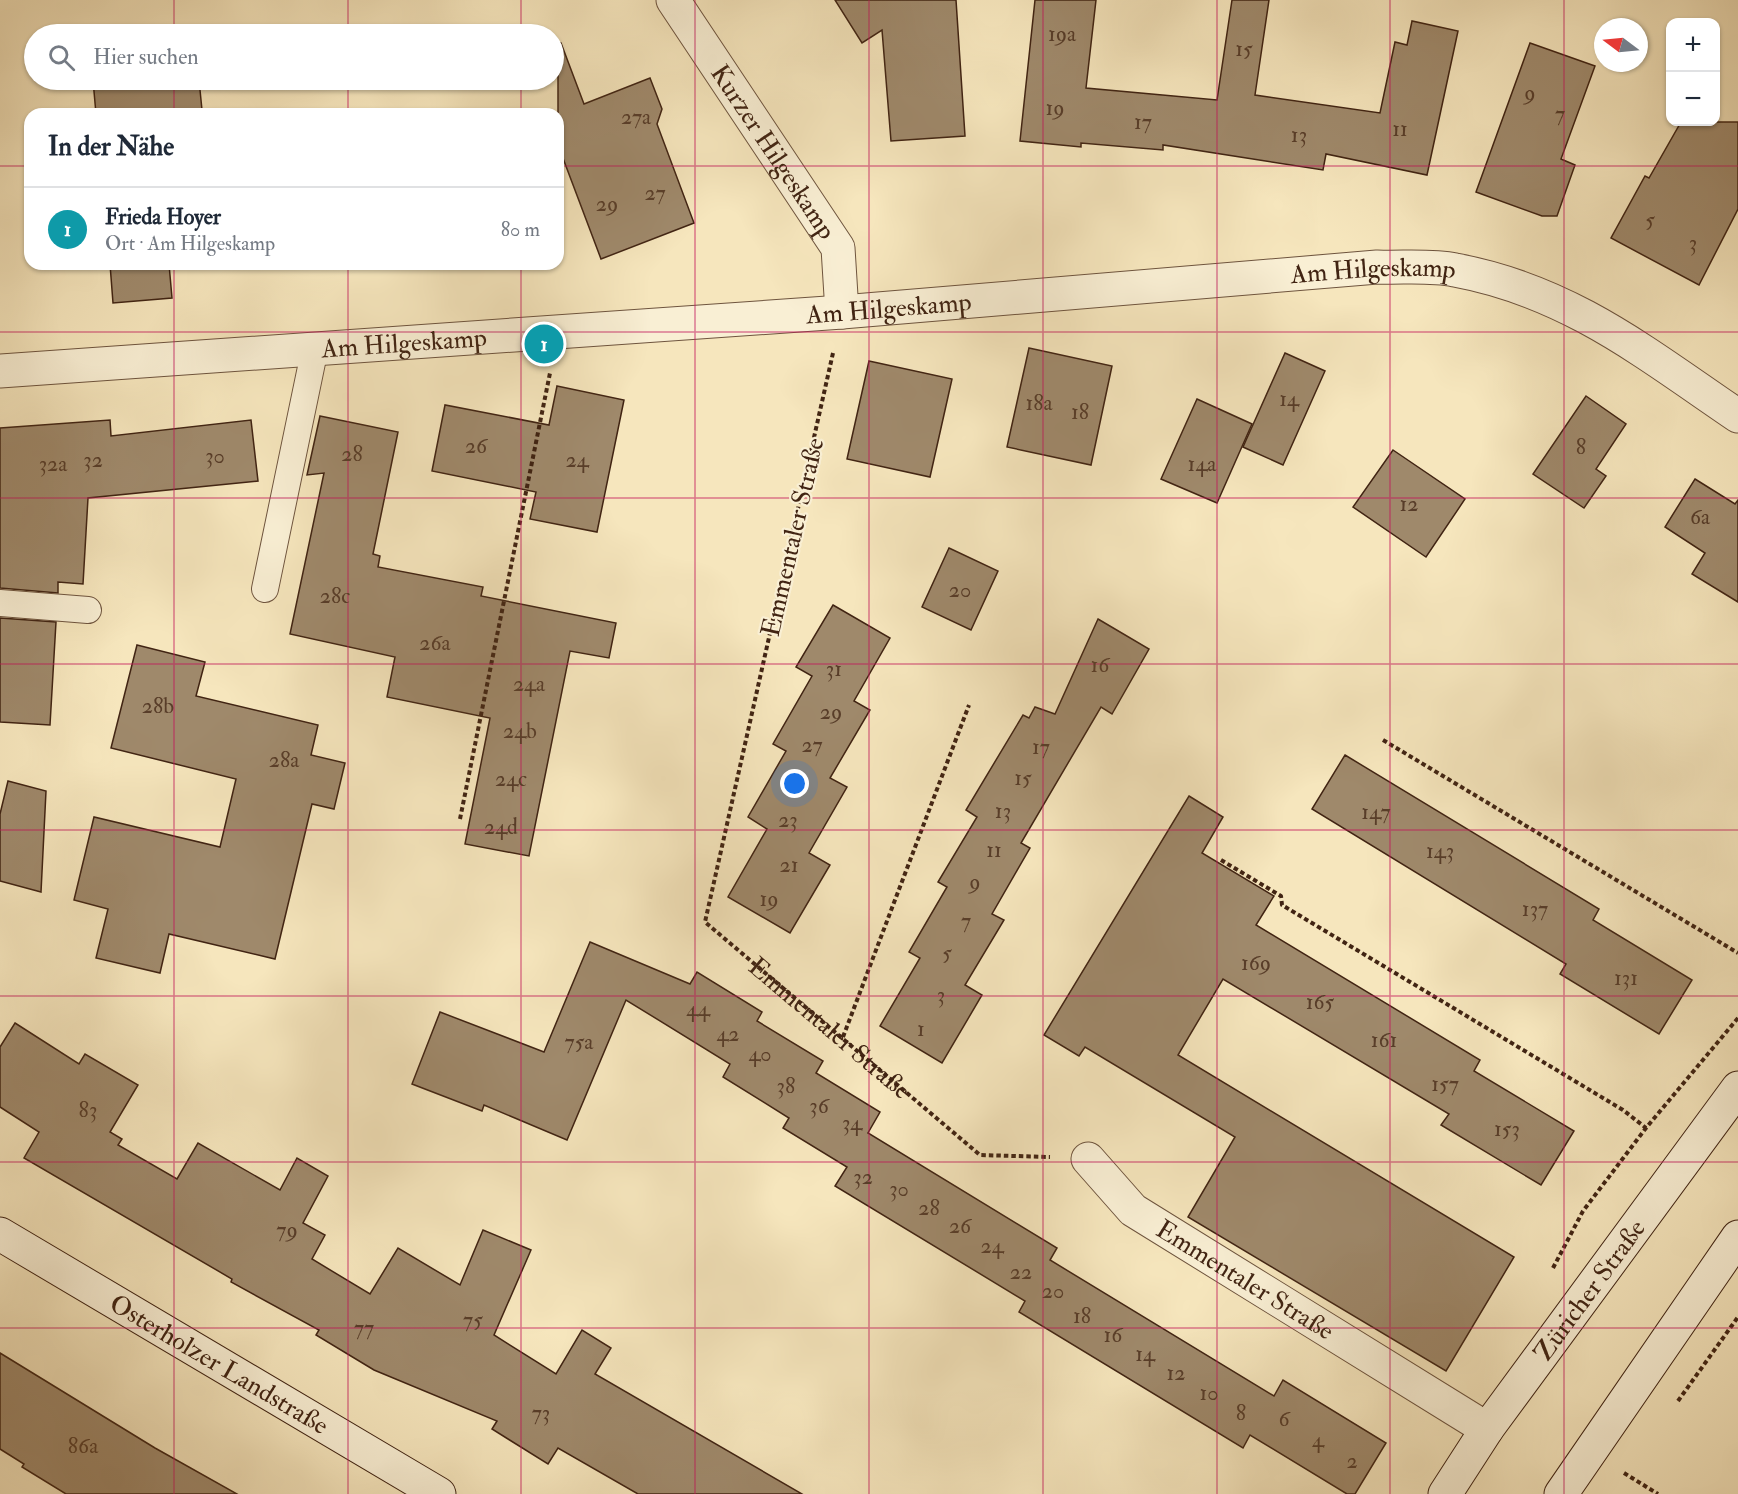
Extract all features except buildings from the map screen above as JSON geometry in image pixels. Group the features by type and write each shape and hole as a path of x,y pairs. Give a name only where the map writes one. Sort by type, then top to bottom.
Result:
{"street":[{"name":"Kurzer Hilgeskamp","path":"673,0 838,248 842,312"},
{"name":"Am Hilgeskamp","path":"0,371 842,312 1377,267 1453,269 1525,287 1594,319 1738,416"},
{"name":"Züricher Straße","path":"1445,1494 1487,1428 1738,1089"},
{"name":"Emmentaler Straße","path":"1088,1159 1133,1210 1487,1428"},
{"name":"Osterholzer Landstraße","path":"0,1234 439,1494"},
{"path":"1561,1494 1738,1237"}],"lane":[{"path":"265,589 315,348"},
{"path":"0,603 88,610"}],"path":[{"name":"Emmentaler Straße","path":"842,312 705,922 980,1155 1088,1159"},
{"path":"460,819 558,332"},
{"path":"843,1037 969,705"},
{"path":"1383,740 1738,953"},
{"path":"1221,860 1281,896 1282,905 1623,1110 1646,1128 1738,1018"}],"place":[{"name":"Frieda Hoyer","path":"544,344"}]}
